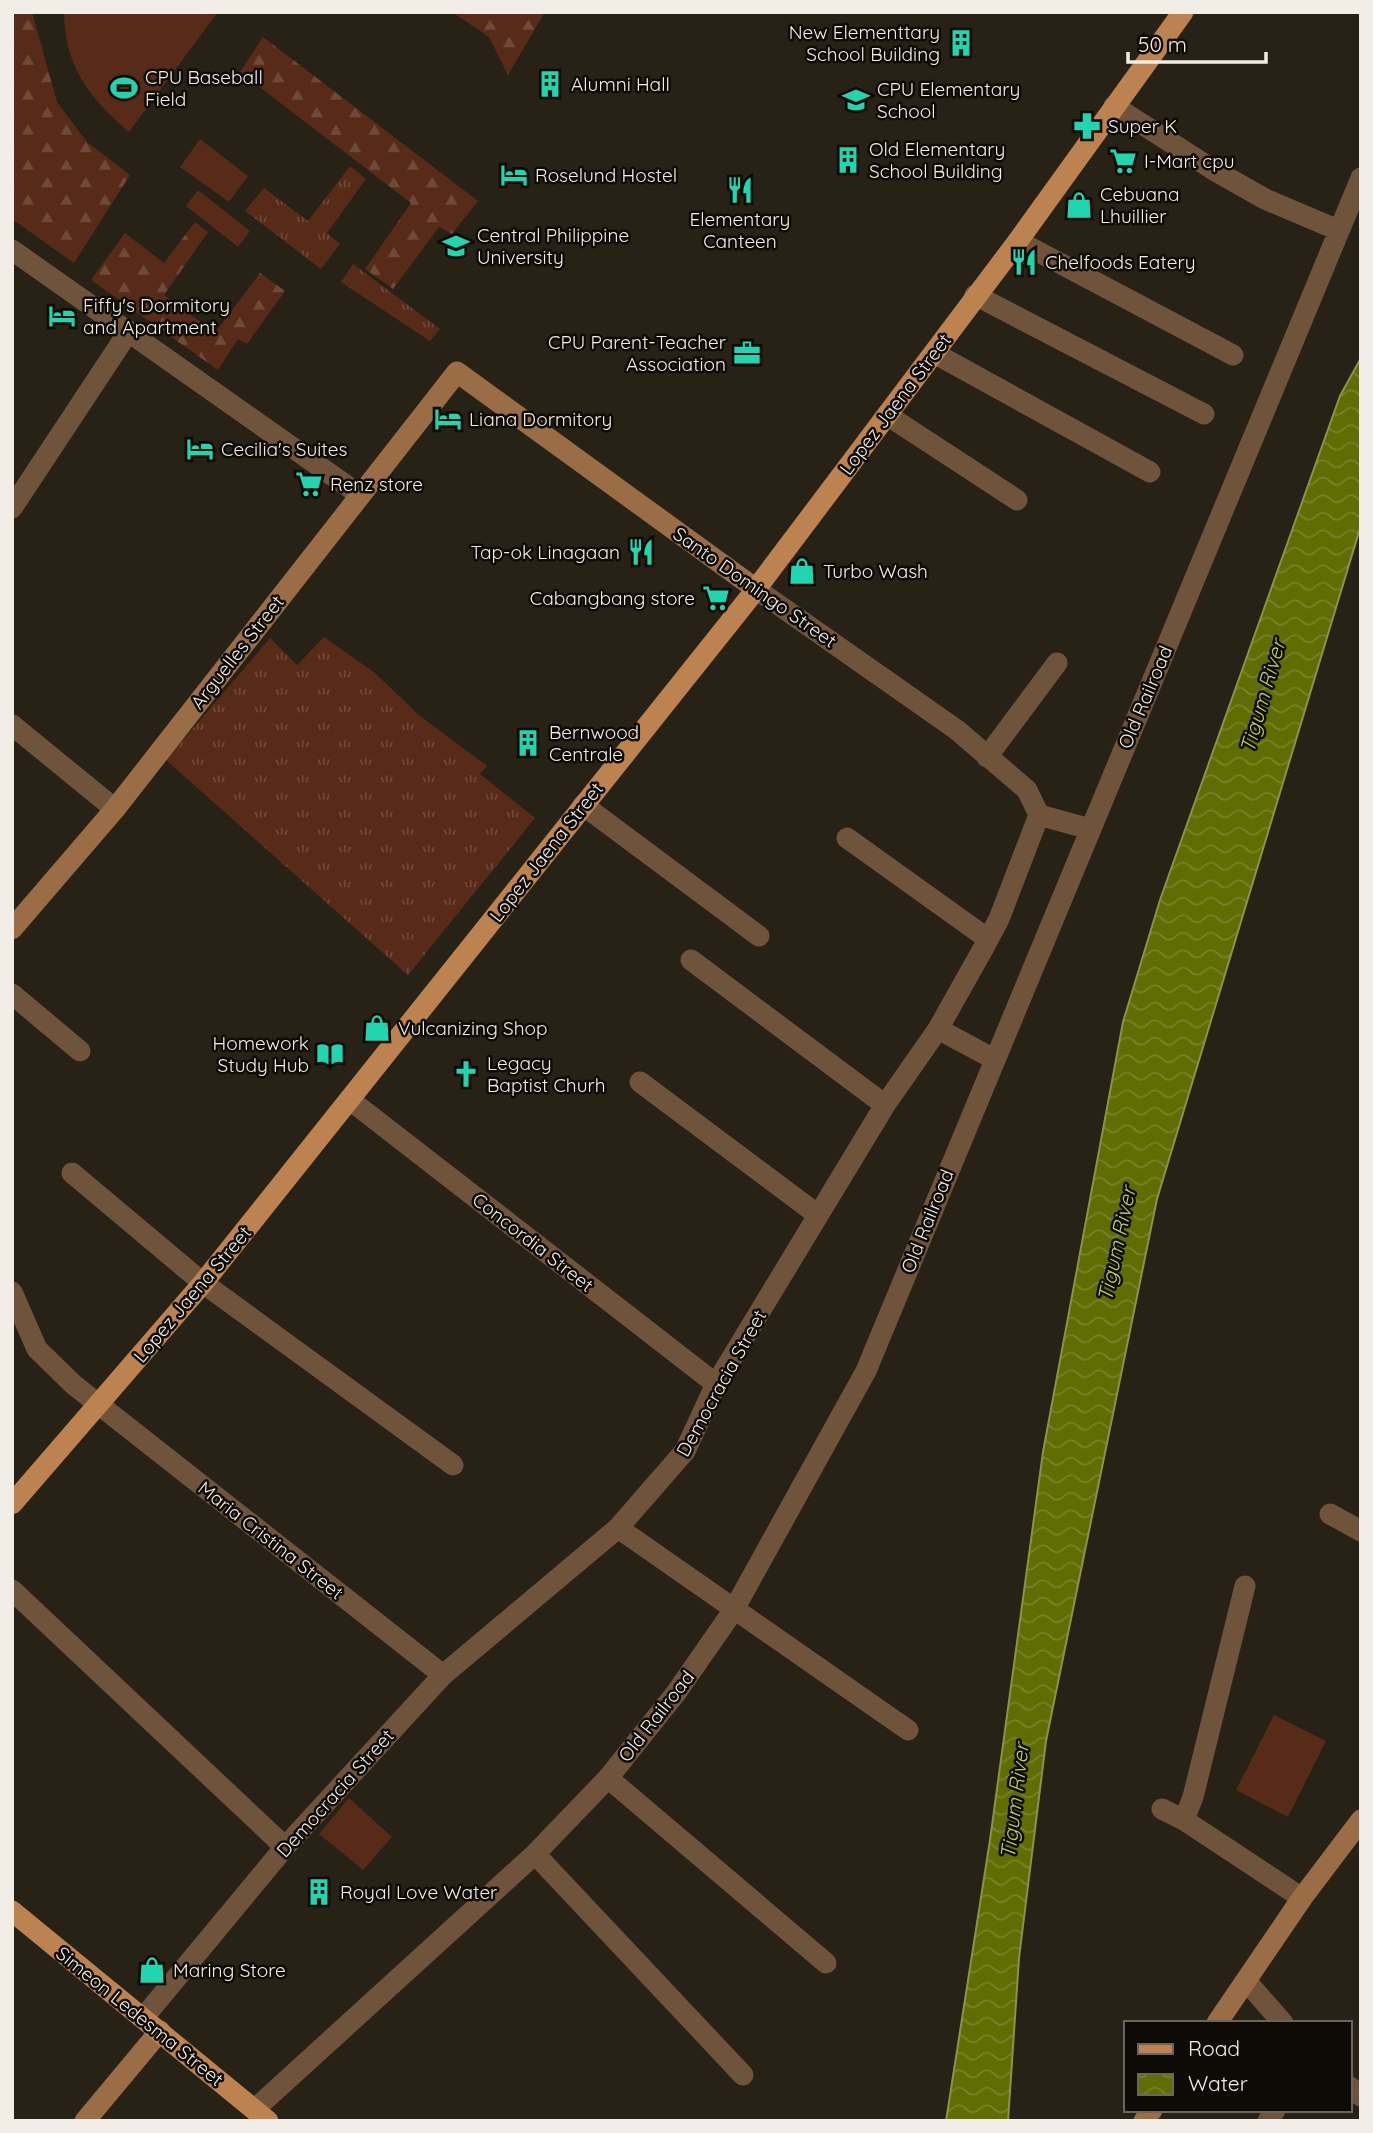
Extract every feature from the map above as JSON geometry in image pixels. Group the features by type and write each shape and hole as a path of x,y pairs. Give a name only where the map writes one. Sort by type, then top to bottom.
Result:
{"main road":[{"name":"Lopez Jaena Street","path":"12,1504 202,1283 756,589 1018,241 1183,12"},
{"name":"Simeon Ledesma Street","path":"12,1911 262,2115"}],"street":[{"path":"1114,106 1244,187 1338,230"},
{"name":"Old Railroad","path":"262,2115 535,1854 608,1778 676,1693 733,1611 866,1371 1361,178"},
{"path":"1018,241 1233,355"},
{"path":"12,250 360,495"},
{"path":"975,295 1204,414"},
{"path":"15,497 130,331"},
{"path":"934,353 1150,472"},
{"name":"Arguelles Street","path":"12,929 115,809 457,372"},
{"name":"Santo Domingo Street","path":"457,372 756,589 957,730 1027,790 1039,815"},
{"path":"887,415 1017,500"},
{"path":"987,757 1057,663"},
{"path":"12,725 115,809"},
{"path":"583,806 760,936"},
{"path":"1039,815 1090,829"},
{"name":"Democracia Street","path":"85,2121 152,2024 285,1847 443,1675 618,1528 685,1451 716,1384 884,1105 938,1029 988,939 1039,815"},
{"path":"846,838 988,939"},
{"path":"691,960 884,1105"},
{"path":"12,994 80,1051"},
{"path":"938,1029 994,1059"},
{"path":"640,1082 818,1215"},
{"name":"Concordia Street","path":"350,1100 716,1384"},
{"path":"72,1173 202,1283 453,1465"},
{"name":"Maria Cristina Street","path":"12,1292 37,1349 98,1404 443,1675"},
{"path":"1329,1514 1361,1531"},
{"path":"618,1528 733,1611 908,1730"},
{"path":"1184,1820 1194,1797 1245,1586"},
{"path":"12,1590 285,1847"},
{"path":"608,1778 826,1963"},
{"path":"1163,1809 1302,1898"},
{"path":"1218,2021 1302,1898 1361,1820"},
{"path":"535,1854 743,2075"},
{"path":"1247,1982 1281,2021"}],"green space":[{"path":"32,12 57,102 87,142 130,175 74,263 12,219 12,13"},
{"name":"CPU Baseball Field","path":"64,12 218,12 129,132 102,107 82,80 69,49"},
{"path":"452,12 545,12 508,75 489,37"},
{"path":"263,37 478,201 452,234 439,227 393,289 365,269 411,203 240,72"},
{"path":"200,139 248,176 229,202 180,167"},
{"path":"350,166 366,179 327,233 340,244 321,269 245,211 264,188 308,221"},
{"path":"198,190 250,231 238,247 186,206"},
{"path":"195,222 208,232 164,295 215,333 260,273 285,291 247,344 238,339 218,370 91,280 125,233 164,263"},
{"path":"353,264 440,329 430,341 341,282"},
{"path":"324,637 375,673 420,716 487,766 480,774 535,818 408,975 166,760 270,638 297,665"},
{"path":"1274,1715 1326,1741 1288,1817 1236,1790"},
{"path":"349,1798 392,1837 363,1870 319,1834"}],"water":[{"name":"Tigum River","path":"1361,358 1361,525 1157,1199 1046,1741 1019,1958 1008,2121 946,2121 990,1840 1043,1452 1123,1022 1160,900 1340,396"}],"place":[{"name":"New Elementtary School Building","path":"961,43"},
{"name":"Alumni Hall","path":"550,84"},
{"name":"CPU Baseball Field","path":"124,88"},
{"name":"CPU Elementary School","path":"856,100"},
{"name":"Super K","path":"1087,126"},
{"name":"Old Elementary School Building","path":"848,160"},
{"name":"I-Mart cpu","path":"1123,161"},
{"name":"Roselund Hostel","path":"514,175"},
{"name":"Elementary Canteen","path":"740,190"},
{"name":"Cebuana Lhuillier","path":"1079,205"},
{"name":"Central Philippine University","path":"456,246"},
{"name":"Chelfoods Eatery","path":"1024,262"},
{"name":"Fiffy's Dormitory and Apartment","path":"62,316"},
{"name":"CPU Parent-Teacher Association","path":"747,353"},
{"name":"Liana Dormitory","path":"448,419"},
{"name":"Cecilia's Suites","path":"200,449"},
{"name":"Renz store","path":"309,484"},
{"name":"Tap-ok Linagaan","path":"641,552"},
{"name":"Turbo Wash","path":"802,571"},
{"name":"Cabangbang store","path":"716,598"},
{"name":"Bernwood Centrale","path":"528,743"},
{"name":"Vulcanizing Shop","path":"377,1028"},
{"name":"Homework Study Hub","path":"330,1054"},
{"name":"Legacy Baptist Churh","path":"466,1074"},
{"name":"Royal Love Water","path":"319,1892"},
{"name":"Maring Store","path":"152,1970"}]}
